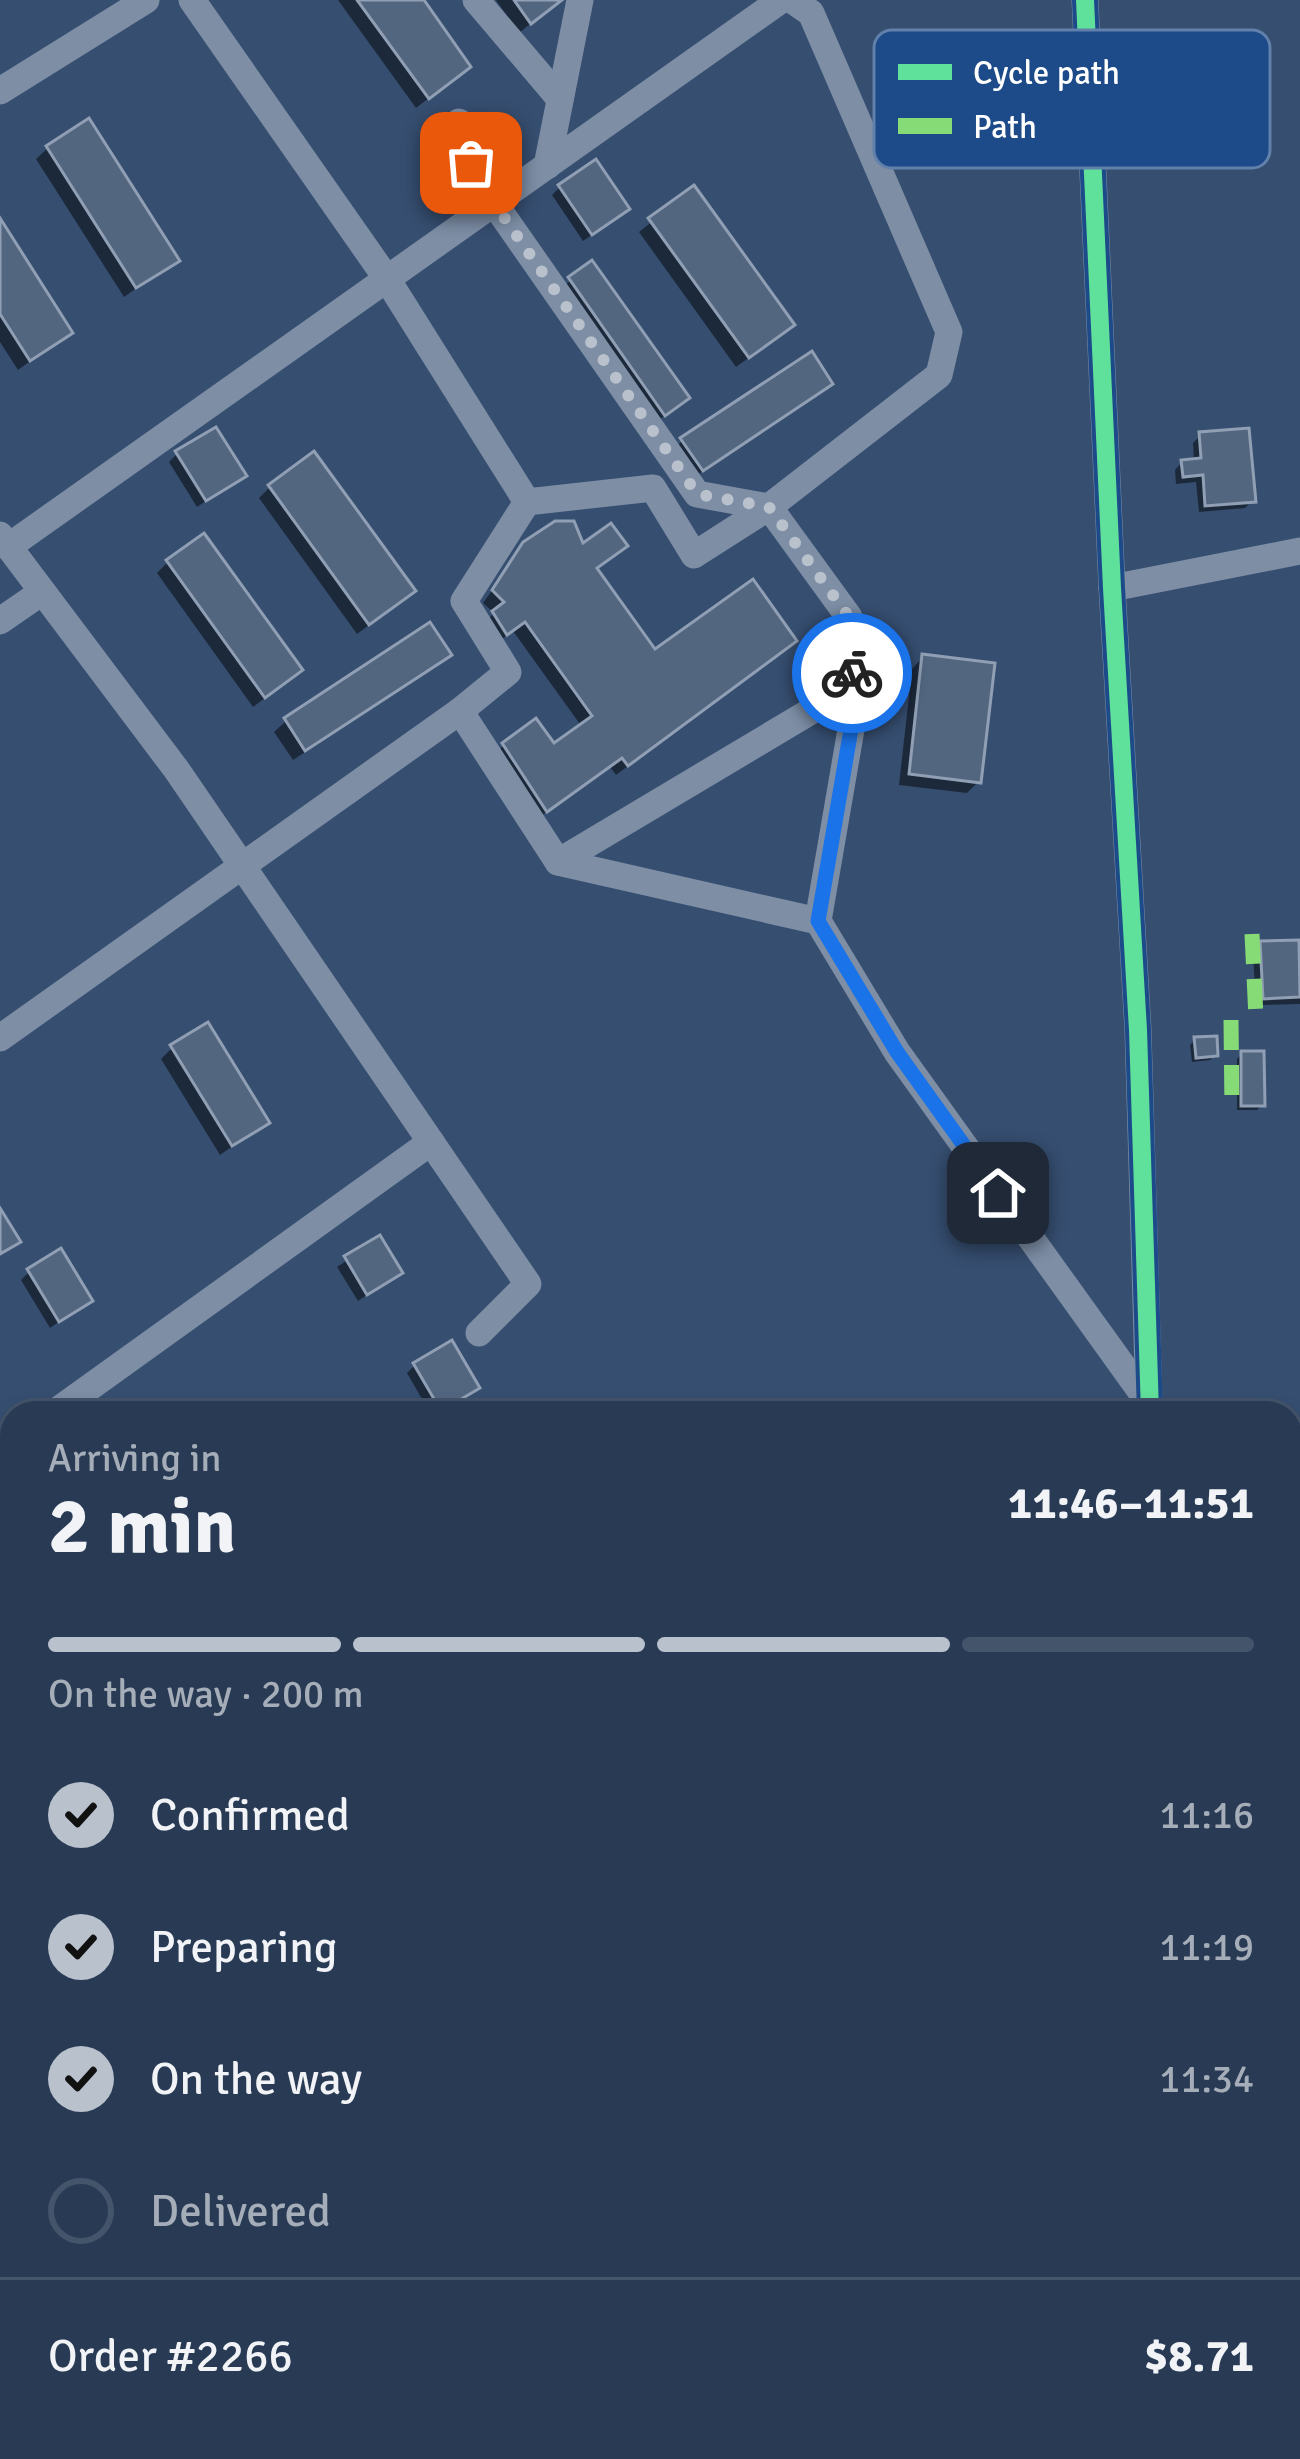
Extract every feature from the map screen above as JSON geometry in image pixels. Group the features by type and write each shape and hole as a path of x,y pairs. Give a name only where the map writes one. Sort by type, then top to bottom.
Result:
{"street":[{"path":"0,91 146,0"},
{"path":"192,0 387,279 527,502"},
{"path":"476,0 560,99"},
{"path":"547,166 580,0"},
{"path":"479,1333 528,1284 176,770 4,541 387,279 781,0"},
{"path":"792,0 811,13 874,159"},
{"path":"1085,0 1086,30"},
{"path":"459,122 471,163 494,203 697,494 769,507 849,617 854,712 818,921 897,1052 1144,1401"},
{"path":"527,502 653,488 694,555 769,507 939,375 949,332 878,168"},
{"path":"1093,168 1138,1030 1150,1401"},
{"path":"0,1039 460,712 508,672 464,602 527,502"},
{"path":"1112,588 1300,551"},
{"path":"0,621 42,592"},
{"path":"558,862 853,686"},
{"path":"460,712 558,862 818,921"},
{"path":"71,1401 431,1142"}],"building":[{"path":"357,0 424,0 471,67 429,99"},
{"path":"514,0 562,0 531,24"},
{"path":"89,118 180,261 136,288 46,146"},
{"path":"596,159 630,209 592,235 558,185"},
{"path":"694,185 795,325 749,358 648,218"},
{"path":"0,218 73,333 30,361 0,314"},
{"path":"592,260 690,398 665,416 568,277"},
{"path":"812,351 833,384 703,471 680,438"},
{"path":"216,427 247,476 206,501 175,451"},
{"path":"1249,428 1256,502 1205,506 1203,475 1183,477 1181,460 1201,458 1199,432"},
{"path":"314,451 416,591 369,625 268,485"},
{"path":"555,521 574,521 583,543 611,523 628,546 597,568 655,649 753,579 797,641 628,766 622,758 547,812 502,743 536,718 554,743 592,716 525,622 507,635 492,611 504,602 492,590 523,542"},
{"path":"204,533 303,670 265,698 166,560"},
{"path":"430,622 452,655 305,751 284,718"},
{"path":"922,654 995,663 981,783 909,774"},
{"path":"1299,940 1300,997 1263,999 1260,941"},
{"path":"208,1022 270,1123 232,1146 170,1045"},
{"path":"1217,1036 1218,1056 1196,1058 1194,1037"},
{"path":"1241,1051 1264,1051 1265,1106 1241,1106"},
{"path":"0,1208 21,1242 0,1254"},
{"path":"380,1235 403,1273 367,1295 344,1256"},
{"path":"61,1248 93,1301 59,1322 27,1269"},
{"path":"452,1340 480,1388 458,1401 435,1401 413,1363"}],"marked path":[{"path":"1252,934 1256,1018"},
{"path":"1231,1020 1232,1109"}],"cycle path":[{"path":"1085,0 1086,30"},
{"path":"1093,168 1138,1030 1150,1401"}],"way so far":[{"path":"471,163 697,494 769,507 849,617 852,673"}],"route":[{"path":"852,673 854,712 818,921 897,1052 998,1193"}]}
